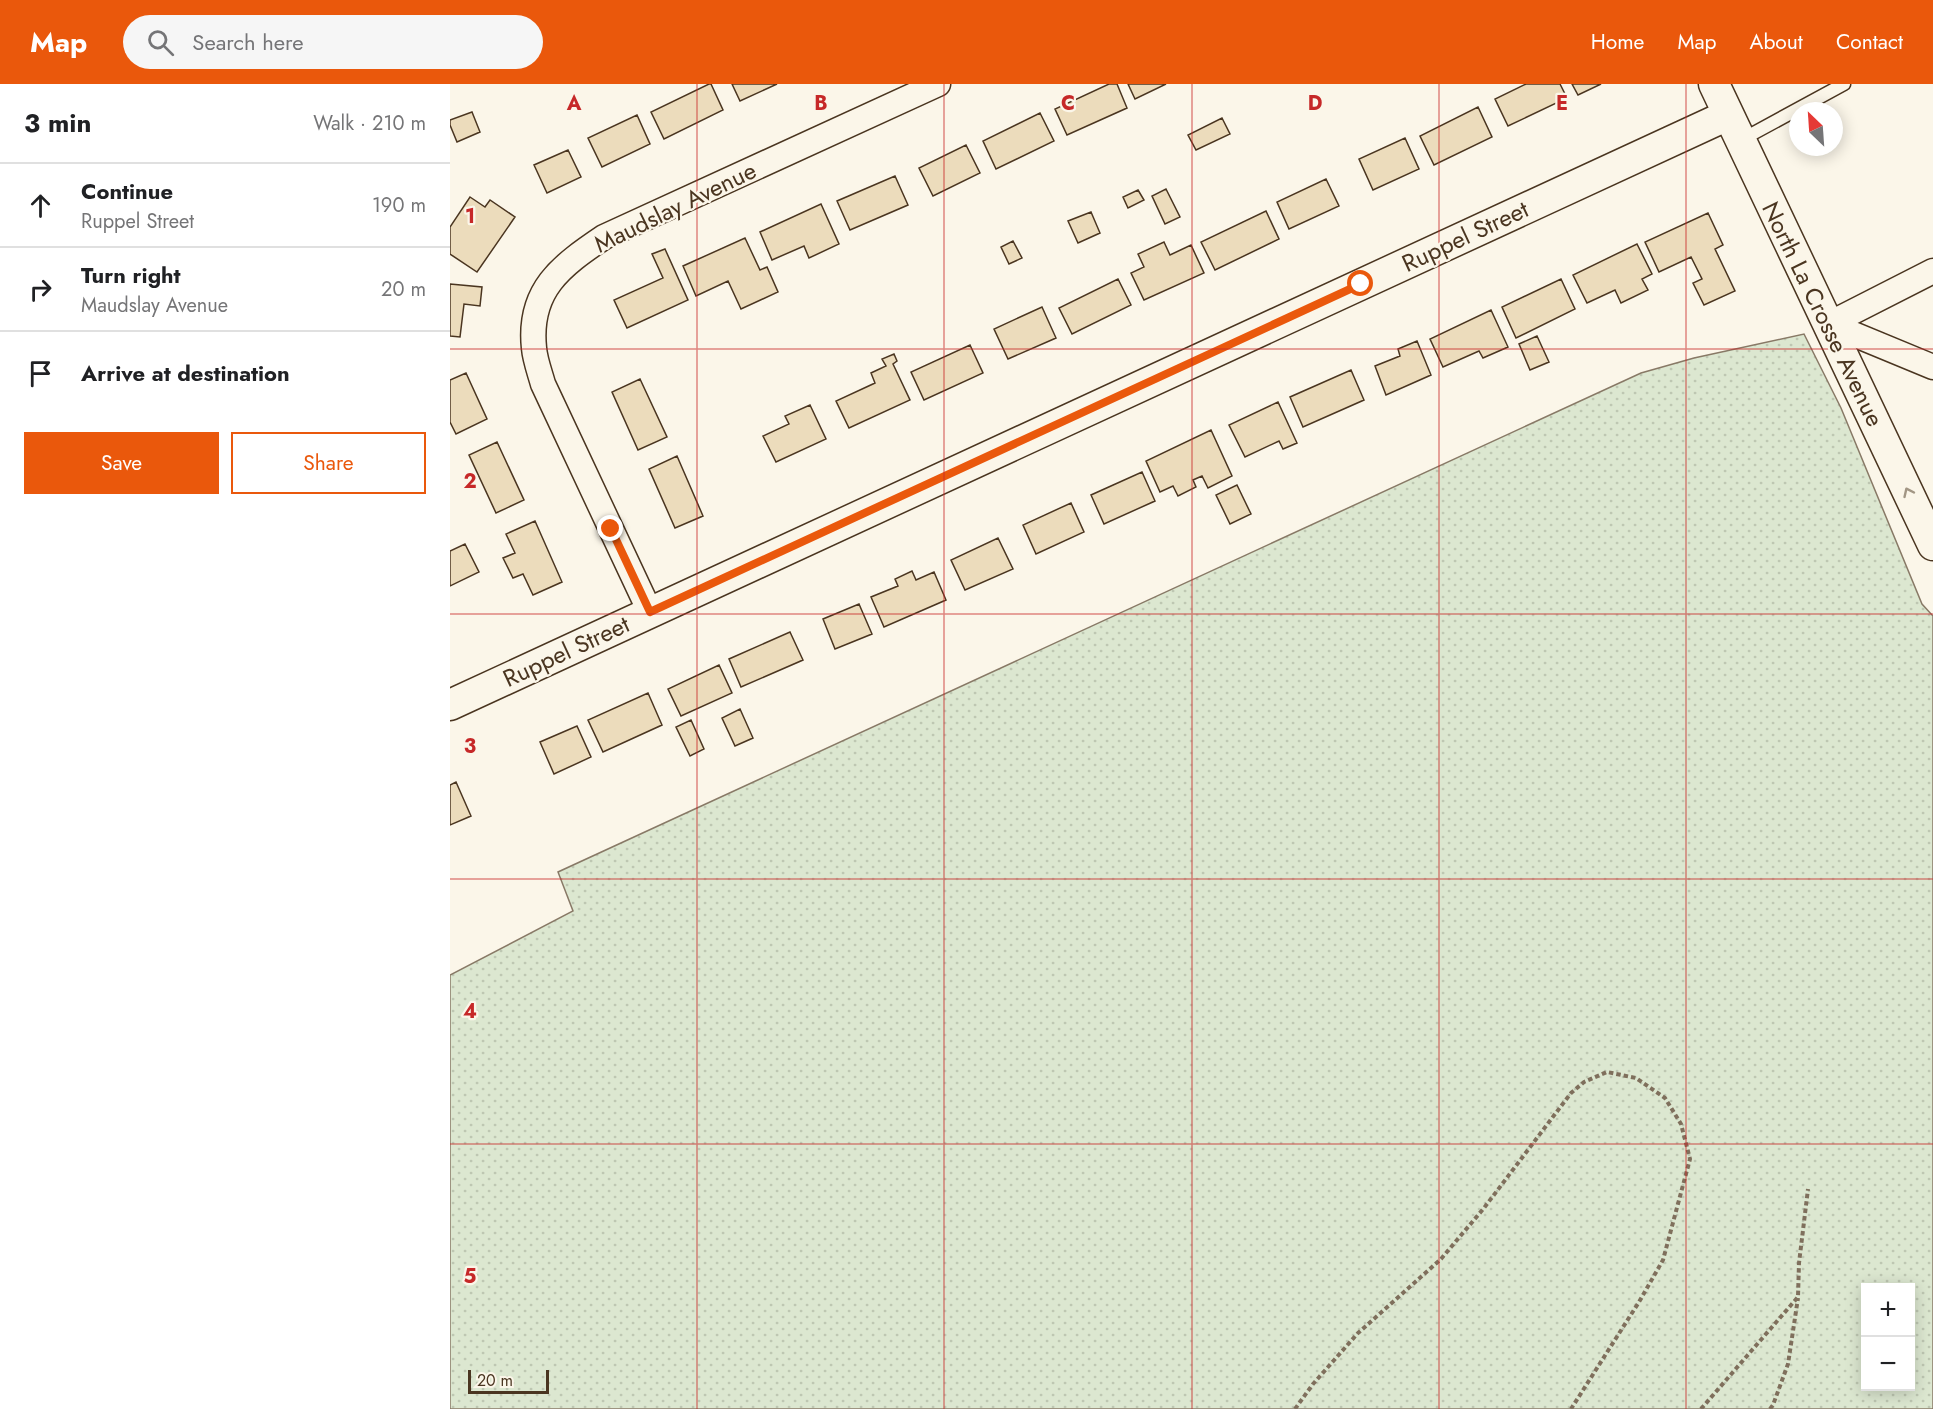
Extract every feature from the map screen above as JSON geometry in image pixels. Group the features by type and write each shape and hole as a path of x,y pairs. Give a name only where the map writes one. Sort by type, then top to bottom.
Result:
{"street":[{"name":"Maudslay Avenue","path":"650,612 543,384 534,349 535,314 548,283 573,258 604,237 938,84"},
{"name":"North La Crosse Avenue","path":"1714,84 1933,544"},
{"name":"Ruppel Street","path":"450,705 650,612 1734,128"},
{"path":"1829,324 1933,271"},
{"path":"1829,324 1933,367"}],"lane":[{"path":"1734,128 1844,84"}],"path":[{"path":"1295,1409 1312,1384 1358,1333 1441,1259 1484,1208 1571,1092 1584,1082 1607,1072 1636,1078 1665,1098 1681,1124 1690,1159 1663,1260 1571,1409"},
{"path":"1770,1409 1788,1364 1798,1297 1799,1263 1808,1189"},
{"path":"1701,1409 1798,1297"}],"green space":[{"path":"1804,334 1841,408 1922,604 1933,616 1933,1409 450,1409 450,975 573,911 558,872 1641,373 1694,358"}],"building":[{"path":"709,84 723,110 664,139 651,112"},
{"path":"732,84 777,84 740,101"},
{"path":"1109,84 1117,84 1127,108 1067,135 1055,109"},
{"path":"1128,84 1166,84 1135,99"},
{"path":"1526,84 1560,84 1567,98 1508,126 1495,99"},
{"path":"1572,84 1601,84 1578,95"},
{"path":"1478,107 1492,137 1434,165 1420,136"},
{"path":"472,112 480,132 457,142 450,120"},
{"path":"1040,113 1054,141 996,169 983,141"},
{"path":"637,115 650,144 602,167 588,138"},
{"path":"1222,118 1230,134 1196,150 1188,135"},
{"path":"1405,138 1419,169 1373,190 1359,159"},
{"path":"966,145 980,173 933,196 919,168"},
{"path":"568,150 581,177 547,193 534,165"},
{"path":"895,176 908,205 850,230 837,201"},
{"path":"1326,179 1339,206 1289,229 1277,202"},
{"path":"1166,189 1180,217 1165,224 1152,196"},
{"path":"1138,190 1144,200 1128,208 1123,197"},
{"path":"470,197 485,207 490,200 515,217 477,272 450,254 450,227"},
{"path":"821,204 839,244 809,258 804,246 772,260 760,232"},
{"path":"1266,211 1279,239 1215,270 1201,242"},
{"path":"1091,212 1100,233 1078,243 1068,221"},
{"path":"1708,213 1723,245 1715,249 1735,291 1704,305 1693,283 1702,279 1691,257 1659,272 1645,242"},
{"path":"745,238 760,270 767,267 778,292 741,309 728,281 696,296 683,266"},
{"path":"1013,241 1022,258 1009,264 1001,247"},
{"path":"1164,242 1170,255 1191,245 1204,273 1144,300 1131,273 1144,267 1138,254"},
{"path":"1637,244 1652,274 1642,279 1648,290 1621,303 1615,290 1587,303 1573,275"},
{"path":"665,249 688,300 627,328 614,300 663,278 652,254"},
{"path":"1118,279 1131,305 1072,334 1059,308"},
{"path":"1561,279 1575,309 1516,338 1502,307"},
{"path":"450,284 482,287 480,306 464,304 460,337 450,336"},
{"path":"1042,307 1056,338 1008,359 994,329"},
{"path":"1491,310 1508,347 1483,358 1479,351 1443,367 1430,339"},
{"path":"1537,336 1549,362 1530,370 1519,344"},
{"path":"1417,341 1431,375 1386,395 1375,366 1400,356 1398,349"},
{"path":"970,345 983,373 924,400 911,372"},
{"path":"894,354 897,361 893,364 910,400 849,428 836,401 875,383 871,373 886,366 882,359"},
{"path":"1351,370 1364,400 1303,427 1290,397"},
{"path":"466,373 487,419 456,434 450,422 450,380"},
{"path":"640,379 667,437 638,450 612,392"},
{"path":"1278,402 1297,443 1283,449 1279,441 1245,457 1229,425"},
{"path":"810,405 826,439 776,462 763,436 789,424 785,416"},
{"path":"1211,430 1232,476 1208,488 1202,476 1193,480 1196,487 1178,496 1173,486 1160,492 1146,461"},
{"path":"497,442 524,500 496,513 469,455"},
{"path":"677,456 703,516 675,528 649,469"},
{"path":"1142,472 1155,501 1104,524 1091,495"},
{"path":"1237,485 1251,514 1230,524 1216,495"},
{"path":"1071,503 1084,532 1036,554 1023,525"},
{"path":"535,521 562,582 533,595 523,574 513,578 503,558 515,553 506,534"},
{"path":"998,538 1013,569 965,590 951,560"},
{"path":"465,544 479,572 450,586 450,551"},
{"path":"912,571 916,580 934,572 946,600 884,627 871,597 898,586 895,579"},
{"path":"859,604 872,634 835,649 823,619"},
{"path":"790,632 803,660 741,687 729,659"},
{"path":"719,665 732,693 681,716 668,689"},
{"path":"648,693 662,725 603,752 588,720"},
{"path":"740,709 753,738 735,746 722,718"},
{"path":"691,720 704,749 690,756 676,727"},
{"path":"577,726 591,757 554,774 540,742"},
{"path":"456,782 471,816 450,825 450,785"}],"route":[{"path":"611,529 650,612 1361,284"}]}
